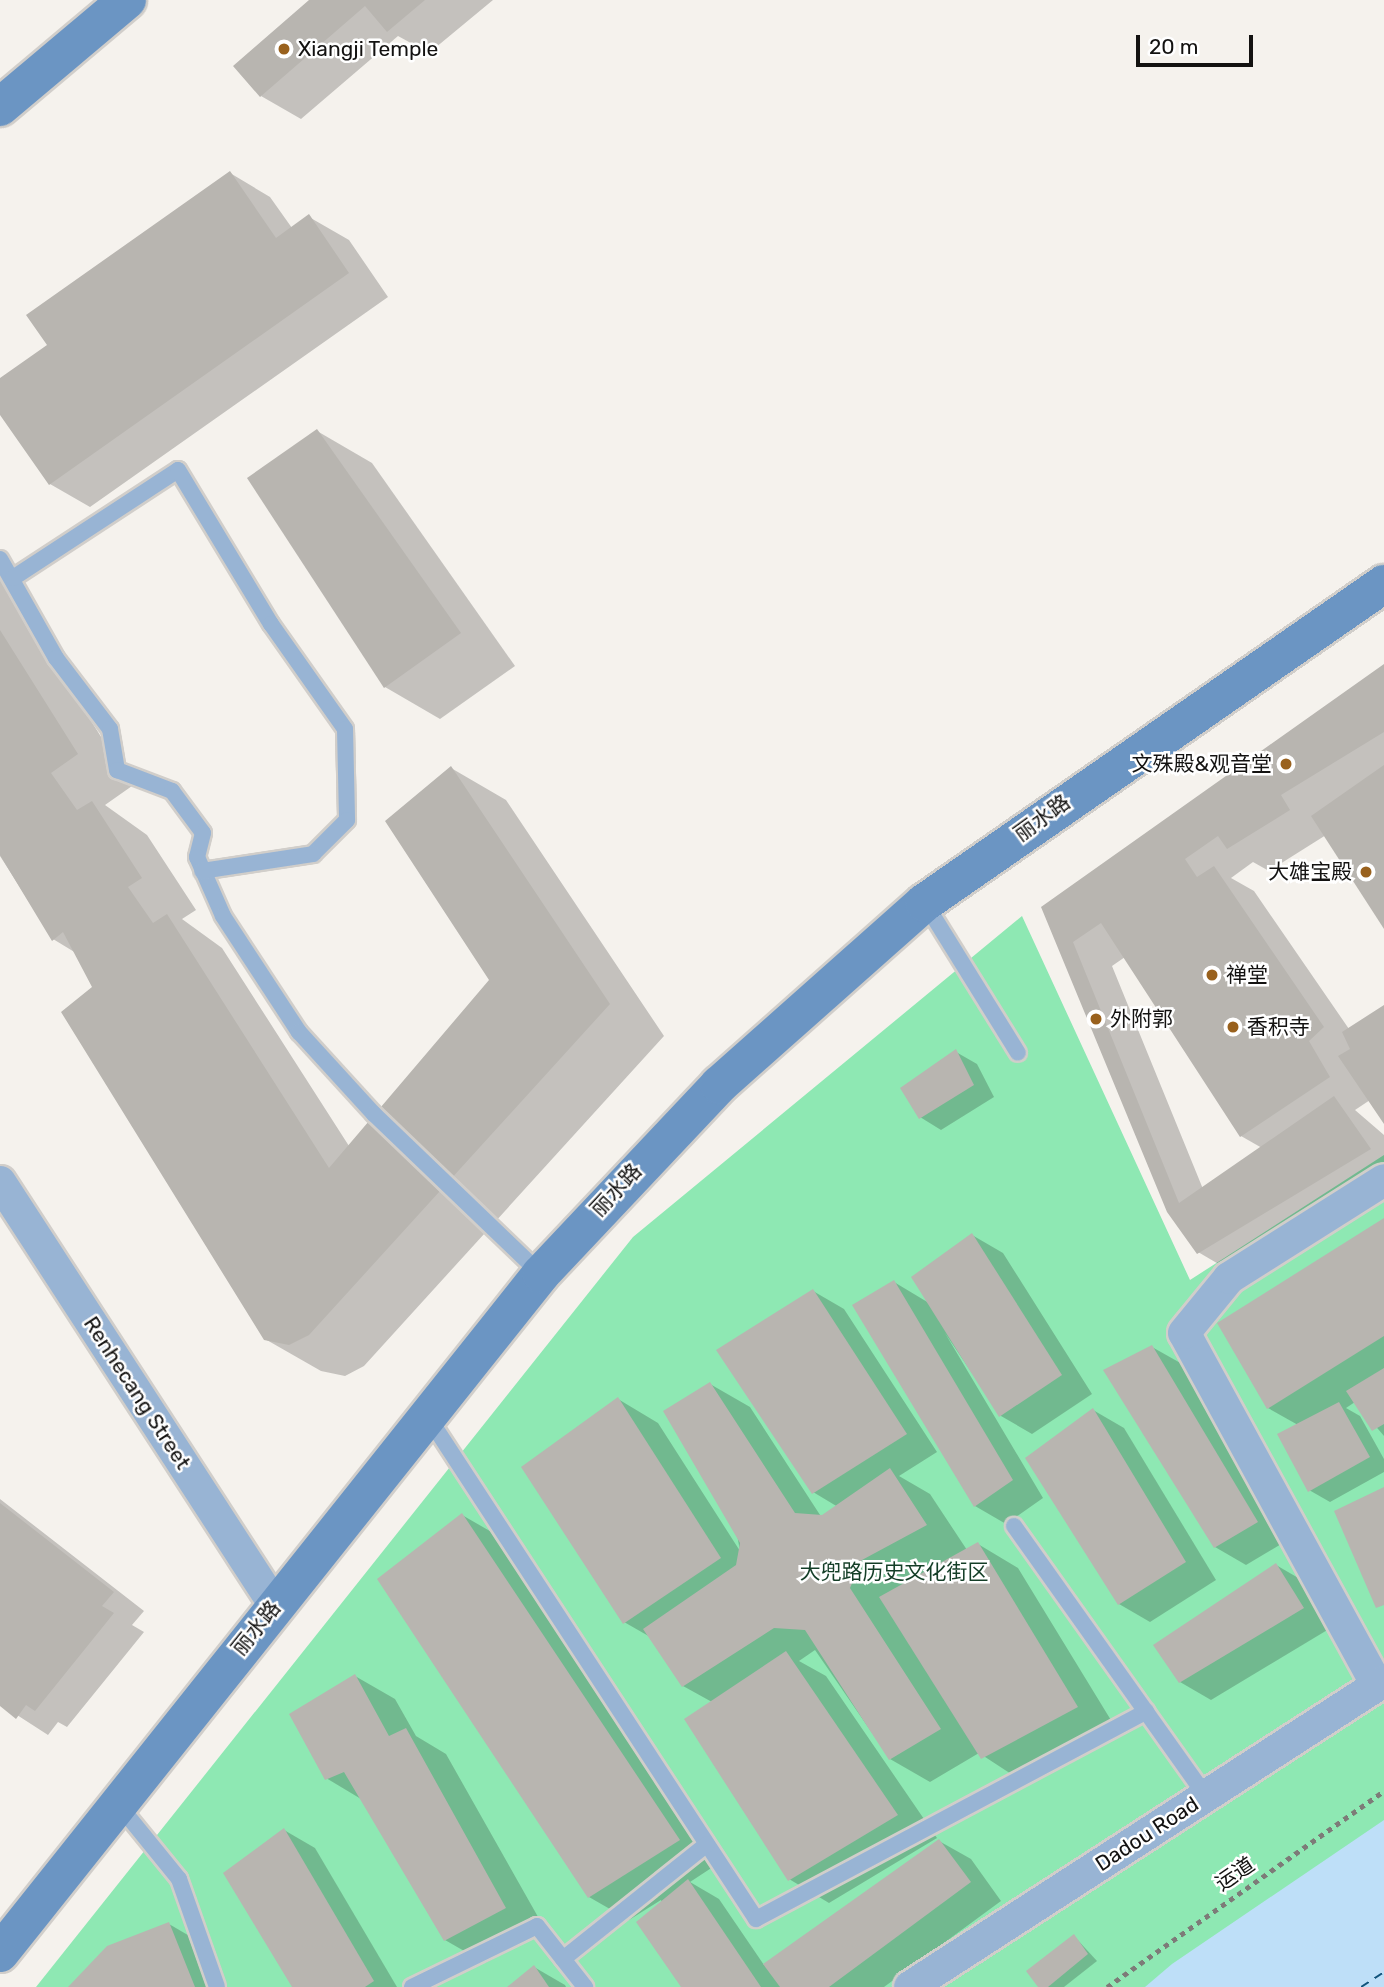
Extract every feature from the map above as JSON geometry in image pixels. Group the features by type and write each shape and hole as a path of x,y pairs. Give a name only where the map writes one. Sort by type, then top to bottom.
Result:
{"street":[{"path":"0,107 127,0"},
{"name":"丽水路","path":"0,1953 274,1604 430,1420 541,1274 719,1085 924,903 1384,584"},
{"path":"1380,1683 1184,1333 1229,1278 1384,1180"},
{"name":"Renhecang Street","path":"0,1182 274,1604"},
{"name":"Dadou Road","path":"911,1987 1380,1683"}],"lane":[{"path":"13,578 178,470 271,624 345,729 348,820 313,854 202,871"},
{"path":"0,559 56,658 110,729 117,770 172,791 203,833 197,858 223,916 299,1032 374,1115 541,1274"},
{"path":"924,903 1018,1052"},
{"path":"430,1420 756,1919 1146,1712"},
{"path":"1014,1526 1206,1796"},
{"path":"117,1803 179,1879 217,1987"},
{"path":"563,1959 707,1844"},
{"path":"412,1987 537,1926 585,1987"}],"path":[{"name":"运道","path":"1107,1987 1384,1791"}],"green space":[{"name":"大兜路历史文化街区","path":"1022,916 1190,1280 1384,1155 1384,1846 1174,1987 36,1987 633,1237"}],"water":[{"path":"1384,1820 1384,1987 1145,1987 1172,1964"}],"building":[{"name":"Xiangji Temple","path":"309,0 425,0 387,32 365,6 260,97 233,66"},
{"path":"230,171 276,238 309,214 349,273 49,485 0,415 0,378 47,345 26,315"},
{"path":"317,429 461,633 384,688 247,478"},
{"path":"0,630 78,754 51,773 77,810 92,801 142,878 128,887 153,923 167,914 329,1168 489,980 385,821 451,766 610,1004 309,1335 289,1345 264,1340 61,1012 92,987 63,932 52,941 0,855"},
{"path":"1384,664 1384,732 1281,795 1290,810 1227,849 1218,836 1185,859 1197,877 1214,866 1324,1027 1309,1041 1330,1077 1240,1137 1101,923 1073,942 1179,1203 1334,1096 1371,1149 1197,1254 1167,1212 1041,907"},
{"name":"大雄宝殿","path":"1384,765 1384,929 1311,816"},
{"path":"1384,1005 1384,1124 1338,1056 1350,1049 1342,1032"},
{"path":"956,1049 974,1085 919,1119 900,1088"},
{"path":"1384,1218 1384,1336 1267,1409 1217,1323"},
{"path":"972,1233 1062,1375 999,1417 911,1277"},
{"path":"894,1280 1013,1480 974,1507 852,1305"},
{"path":"813,1289 907,1434 812,1494 716,1350"},
{"path":"1152,1345 1258,1522 1214,1548 1103,1370"},
{"path":"1384,1368 1384,1424 1372,1431 1346,1391"},
{"path":"710,1382 795,1513 822,1515 890,1468 927,1525 862,1560 850,1588 941,1729 889,1760 805,1630 774,1628 682,1687 643,1629 736,1565 740,1543 663,1411"},
{"path":"618,1397 721,1558 623,1624 521,1467"},
{"path":"1339,1402 1370,1457 1308,1492 1277,1434"},
{"path":"1093,1408 1186,1562 1118,1605 1025,1458"},
{"path":"1384,1487 1384,1605 1376,1608 1334,1511"},
{"path":"0,1503 114,1592 102,1606 114,1613 35,1711 26,1705 16,1719 0,1706"},
{"path":"462,1513 680,1840 588,1898 377,1579"},
{"path":"978,1542 1078,1707 981,1759 879,1597"},
{"path":"1276,1563 1304,1608 1179,1683 1153,1645"},
{"path":"786,1651 898,1815 788,1881 684,1719"},
{"path":"355,1674 389,1736 406,1728 506,1908 444,1941 344,1772 325,1780 289,1714"},
{"path":"284,1828 374,1981 365,1987 292,1987 223,1873"},
{"path":"939,1839 971,1882 829,1987 780,1987 763,1964"},
{"path":"688,1879 761,1987 681,1987 636,1922"},
{"path":"169,1922 195,1987 68,1987 107,1946"},
{"path":"1074,1934 1088,1954 1048,1987 1038,1987 1026,1971"},
{"path":"534,1965 549,1987 507,1987"}],"ferry route":[{"path":"1361,1987 1384,1972"}],"place":[{"name":"Xiangji Temple","path":"284,49"},
{"name":"文殊殿&观音堂","path":"1286,764"},
{"name":"大雄宝殿","path":"1366,872"},
{"name":"禅堂","path":"1212,975"},
{"name":"外附郭","path":"1096,1019"},
{"name":"香积寺","path":"1233,1027"}]}
